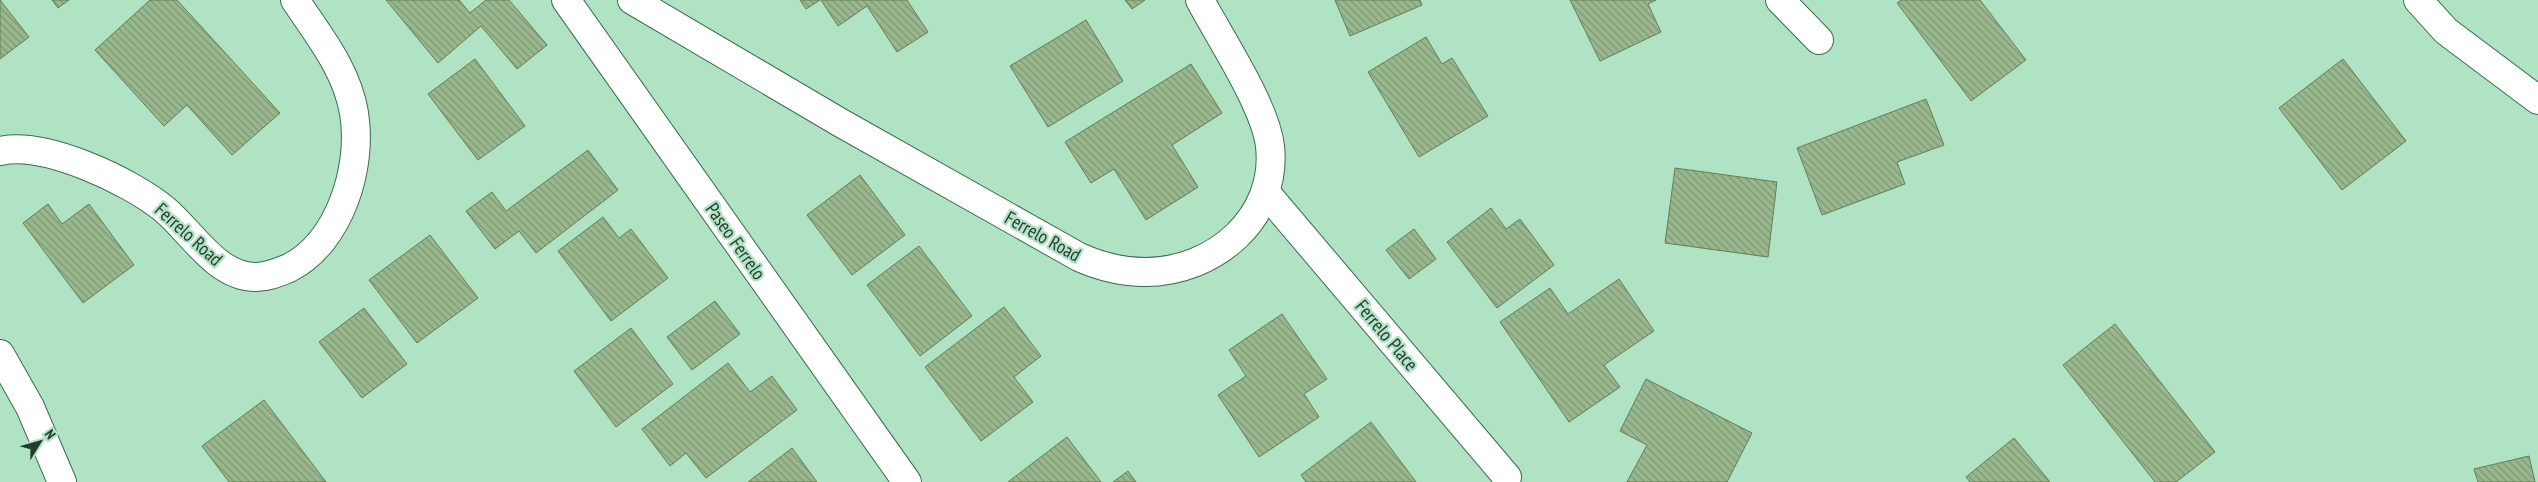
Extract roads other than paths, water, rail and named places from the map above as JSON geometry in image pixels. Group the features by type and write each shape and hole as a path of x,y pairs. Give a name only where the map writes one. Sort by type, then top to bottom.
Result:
{"street":[{"name":"Ferrelo Road","path":"0,151 32,151 77,162 131,187 164,209 213,259 233,271 256,277 276,274 298,263 316,249 330,231 341,209 354,162 356,138 354,112 340,66 295,0"},
{"name":"Paseo Ferrelo","path":"566,0 907,482"},
{"name":"Ferrelo Road","path":"632,0 850,128 1079,257 1100,266 1144,272 1188,265 1208,256 1248,226 1267,194 1271,170 1270,144 1258,106 1200,0"},
{"path":"1780,0 1819,40"},
{"path":"2418,0 2446,31 2538,100"},
{"name":"Ferrelo Place","path":"1267,194 1507,477"},
{"path":"0,354 30,407 62,482"}]}
